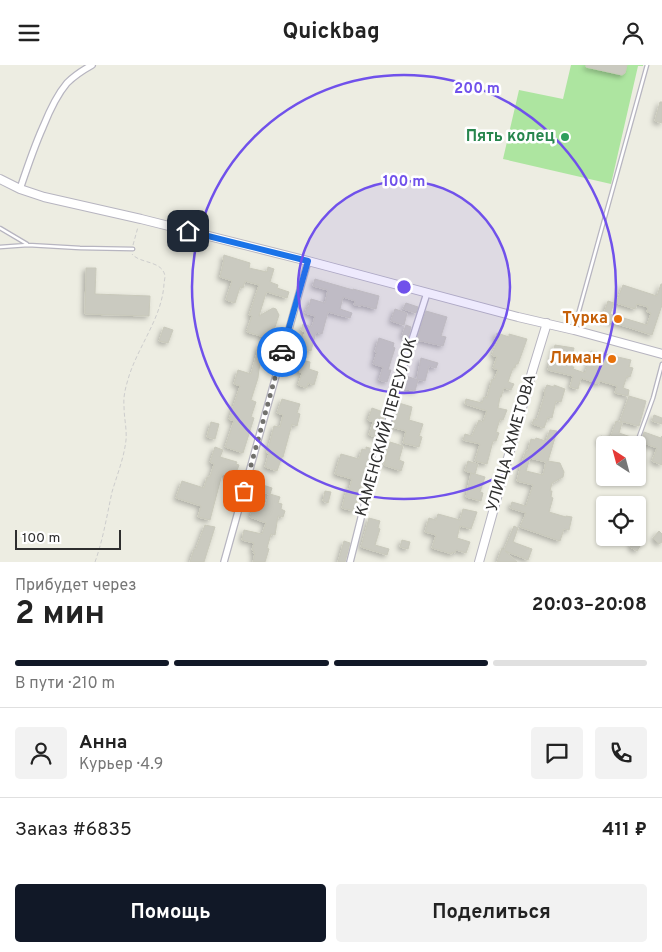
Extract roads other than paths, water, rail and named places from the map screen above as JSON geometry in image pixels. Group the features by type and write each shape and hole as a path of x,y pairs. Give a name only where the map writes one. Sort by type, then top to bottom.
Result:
{"street":[{"path":"20,189 32,151 58,95 79,73 92,65"},
{"path":"0,179 20,189 56,200 141,219 308,261 662,353"},
{"path":"224,562 308,261"},
{"name":"КАМЕНСКИЙ ПЕРЕУЛОК","path":"350,562 397,387 427,293"},
{"name":"УЛИЦА АХМЕТОВА","path":"479,562 547,323"}],"lane":[{"path":"574,330 647,65"},
{"path":"0,228 28,245"},
{"path":"0,247 28,245 133,249"},
{"path":"639,436 653,398 662,364"}],"place":[{"name":"Пять колец","path":"565,137"},
{"name":"Турка","path":"618,319"},
{"name":"Лиман","path":"612,359"}]}
